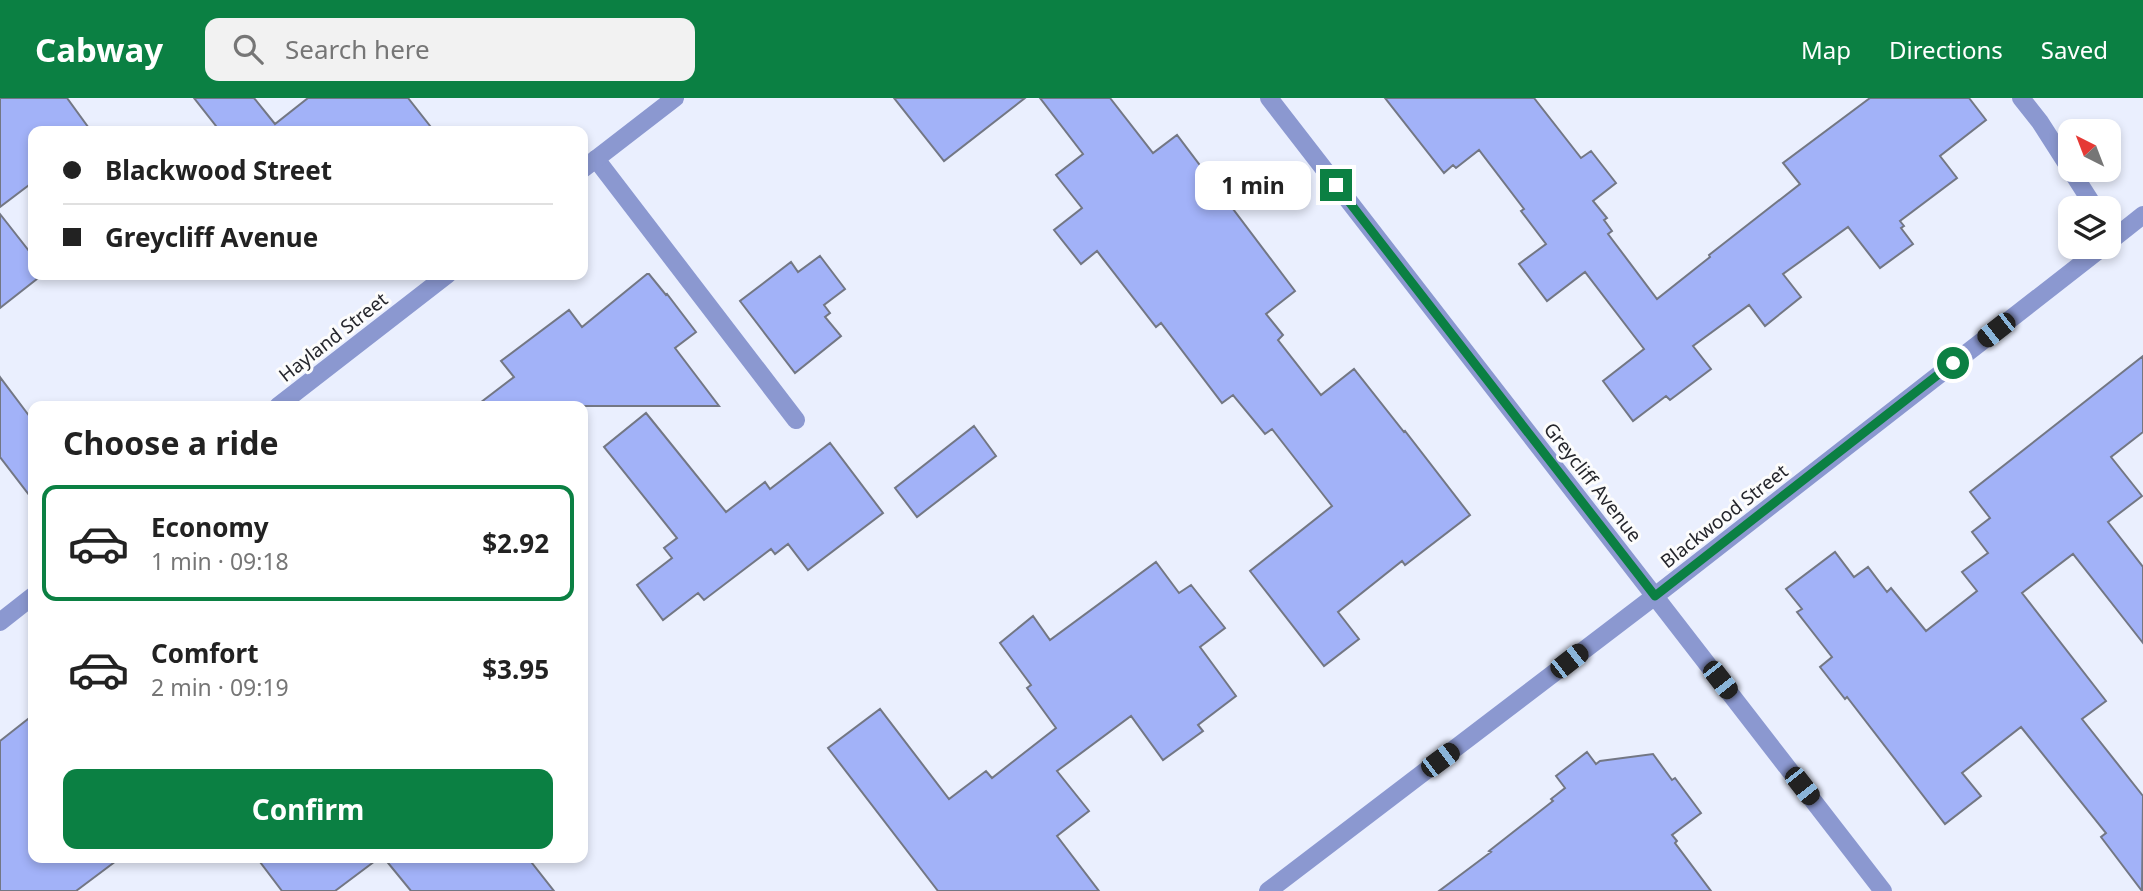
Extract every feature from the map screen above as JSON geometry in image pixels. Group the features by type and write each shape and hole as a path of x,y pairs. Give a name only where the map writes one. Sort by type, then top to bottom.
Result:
{"street":[{"path":"675,98 590,164 796,420"},
{"name":"Greycliff Avenue","path":"1269,98 1883,891"},
{"path":"2021,98 2087,196"},
{"name":"Blackwood Street","path":"2121,230 2143,215"},
{"name":"Blackwood Street","path":"1268,891 1655,596 2083,259"},
{"name":"Hayland Street","path":"284,401 441,280"},
{"path":"0,622 28,600"}],"building":[{"path":"0,98 67,98 87,126 28,126 28,186 0,207"},
{"path":"194,98 254,98 275,124 308,98 408,98 430,126 216,126"},
{"path":"894,98 1025,98 944,161"},
{"path":"1040,98 1110,98 1153,153 1177,135 1295,291 1266,314 1283,335 1278,340 1321,395 1354,369 1470,515 1405,565 1402,561 1338,612 1359,639 1324,666 1250,571 1332,506 1272,429 1265,434 1233,395 1222,403 1161,323 1156,327 1097,251 1081,264 1054,230 1082,208 1056,175 1083,154"},
{"path":"1385,98 1534,98 1581,158 1591,151 1616,183 1593,201 1607,218 1604,220 1612,231 1608,234 1657,299 1800,184 1783,163 1870,98 1969,98 1986,120 1940,156 1957,178 1900,221 1904,226 1901,228 1913,244 1880,268 1848,227 1783,274 1801,297 1765,326 1749,305 1693,346 1711,369 1670,400 1666,396 1633,421 1603,381 1644,349 1585,272 1547,301 1519,264 1546,244 1521,211 1524,209 1479,150 1456,168 1453,165 1444,173"},
{"path":"0,214 28,250 28,280 36,280 0,308"},
{"path":"820,256 845,289 824,305 830,313 825,317 841,336 795,373 740,301 791,262 798,272"},
{"path":"649,274 696,332 675,348 719,406 588,406 588,401 483,401 514,377 501,361 569,310 582,327"},
{"path":"2143,356 2143,432 2111,457 2142,496 2108,522 2143,567 2143,643 2073,554 2022,593 2106,701 2082,719 2143,796 2142,891 2101,837 2106,833 2021,727 1962,773 1981,796 1945,824 1847,697 1845,699 1820,667 1832,657 1797,612 1802,609 1786,589 1835,552 1854,577 1868,567 1887,592 1891,588 1926,631 1977,591 1962,572 1988,553 1972,532 1990,518 1970,492"},
{"path":"0,377 28,414 28,493 0,457"},
{"path":"646,413 726,512 765,482 770,489 830,443 883,513 808,570 788,544 775,554 771,549 704,600 698,593 663,620 637,585 672,558 664,548 677,538 604,447"},
{"path":"974,426 996,456 917,517 895,488"},
{"path":"1156,562 1179,593 1191,585 1225,628 1200,647 1236,696 1198,725 1203,731 1163,760 1131,716 1057,771 1089,811 1057,836 1099,891 938,891 828,748 880,709 949,799 986,771 992,778 1056,728 1027,688 1031,685 1000,643 1033,616 1050,640"},
{"path":"28,719 28,863 113,863 76,891 0,891 0,741"},
{"path":"1587,752 1596,764 1600,761 1653,754 1672,780 1675,778 1701,813 1672,835 1677,841 1675,843 1711,891 1439,891 1553,801 1551,799 1565,788 1556,776"},
{"path":"261,863 372,863 335,891 282,891"},
{"path":"388,863 532,863 554,891 411,891"}],"route":[{"path":"1336,185 1655,596 1953,363"}]}
